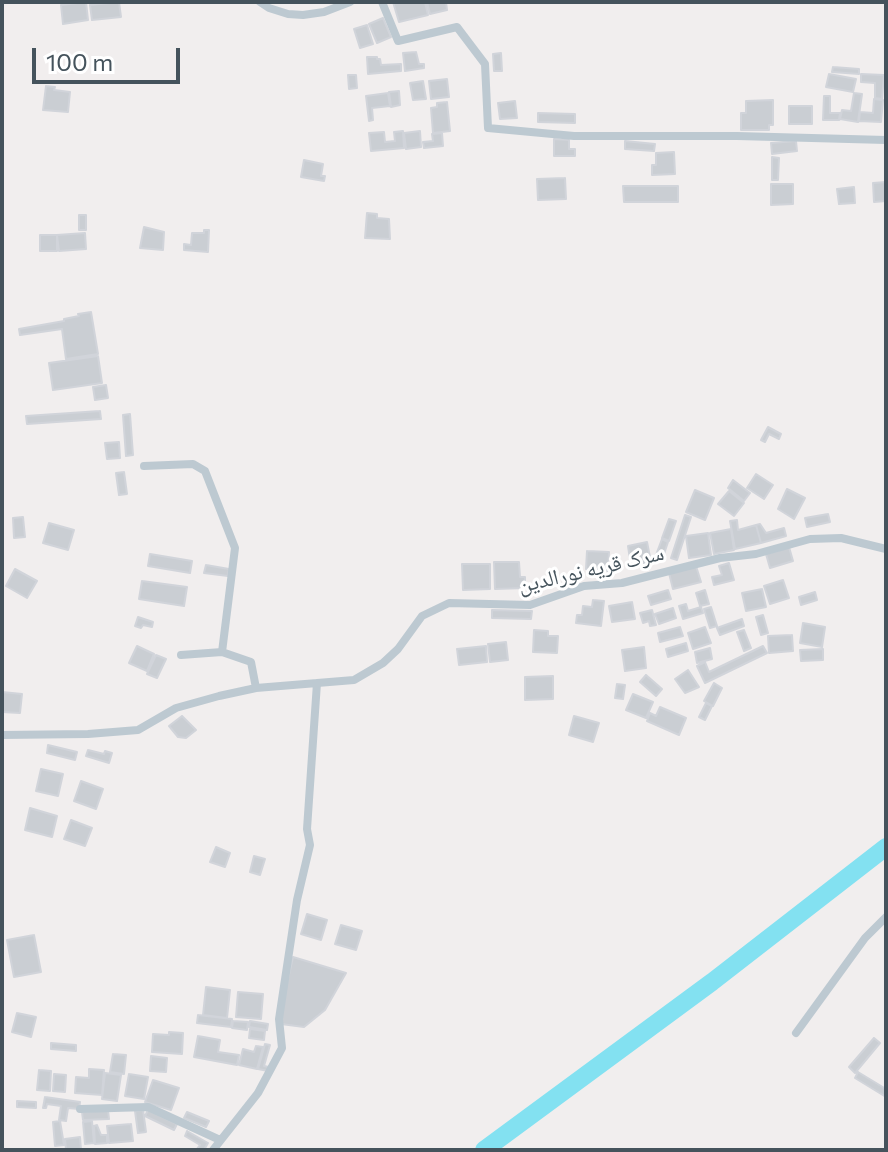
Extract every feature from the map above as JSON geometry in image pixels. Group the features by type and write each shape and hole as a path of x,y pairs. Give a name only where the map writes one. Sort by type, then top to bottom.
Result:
{"street":[{"path":"260,2 288,14 303,15 324,12 350,2"},
{"path":"382,2 398,41 457,27 485,64 488,128 574,136 886,140"},
{"path":"144,466 193,464 205,471 235,548 222,652"},
{"name":"سرک قریه نورالدین","path":"2,735 138,730 176,708 256,688 354,680 383,663 398,649 422,616 449,603 530,605 584,586 622,583 810,539 841,538 886,549"},
{"path":"181,655 222,652 251,662 256,688"},
{"path":"213,1150 258,1093 282,1048 279,1019 297,900 310,845 307,829 317,683"},
{"path":"796,1033 865,938 886,917"},
{"path":"80,1109 148,1107 220,1140"}],"building":[{"path":"86,2 88,20 63,24 61,5"},
{"path":"119,2 121,17 92,20 90,5"},
{"path":"393,2 425,2 428,15 399,22"},
{"path":"427,2 446,2 447,10 430,14"},
{"path":"383,18 391,37 377,43 369,24"},
{"path":"367,25 373,44 360,48 354,29"},
{"path":"416,52 419,64 424,64 424,68 405,71 403,53"},
{"path":"501,53 502,71 494,71 493,54"},
{"path":"367,57 377,57 381,65 401,64 401,71 368,74"},
{"path":"833,67 859,69 859,74 832,72"},
{"path":"829,74 856,79 853,92 826,87"},
{"path":"861,74 884,75 882,99 875,98 875,83 861,82"},
{"path":"348,75 356,75 357,88 349,89"},
{"path":"447,79 449,97 431,99 429,81"},
{"path":"423,81 426,99 413,100 410,83"},
{"path":"46,86 70,92 68,112 43,110"},
{"path":"399,91 400,105 391,107 389,92"},
{"path":"388,93 390,106 372,108 373,120 369,121 366,96"},
{"path":"854,93 862,94 858,122 840,119 842,110 851,111"},
{"path":"824,96 830,96 830,113 840,113 839,120 823,120"},
{"path":"874,99 883,100 881,122 859,121 860,112 873,113"},
{"path":"773,100 773,125 769,125 769,130 741,130 741,113 746,113 746,101"},
{"path":"515,101 517,118 500,119 498,103"},
{"path":"447,102 450,131 433,133 431,108 437,107 437,103"},
{"path":"789,106 812,106 812,124 789,124"},
{"path":"538,113 575,114 575,123 538,122"},
{"path":"403,131 404,148 371,151 369,133 384,132 385,142 395,141 394,132"},
{"path":"420,131 421,147 406,149 404,133"},
{"path":"442,133 443,146 424,148 423,142 433,141 432,134"},
{"path":"554,139 569,140 569,149 575,149 575,156 554,156"},
{"path":"625,141 655,144 654,151 625,149"},
{"path":"796,141 797,151 772,154 771,143"},
{"path":"674,152 675,174 652,175 656,153"},
{"path":"772,157 779,158 778,180 772,180"},
{"path":"304,160 323,164 321,176 325,176 324,181 301,177"},
{"path":"565,178 566,199 538,200 537,179"},
{"path":"886,182 886,201 874,202 873,183"},
{"path":"771,184 793,184 793,204 771,205"},
{"path":"623,186 678,186 678,202 624,202"},
{"path":"854,187 855,203 839,204 837,189"},
{"path":"367,213 389,219 390,239 365,238"},
{"path":"79,215 86,215 86,230 79,230"},
{"path":"144,227 164,232 163,250 140,248"},
{"path":"204,230 209,230 208,252 184,250 184,244 191,245 192,233 204,233"},
{"path":"85,233 86,249 59,251 57,235"},
{"path":"40,235 57,235 57,251 40,251"},
{"path":"91,312 98,354 66,359 62,329 20,335 19,329 64,321"},
{"path":"98,356 102,383 53,390 49,363"},
{"path":"106,385 108,398 95,400 93,387"},
{"path":"100,411 101,419 27,424 26,416"},
{"path":"130,414 133,455 126,456 123,415"},
{"path":"768,427 781,434 779,439 769,434 765,442 761,440"},
{"path":"119,442 120,458 107,459 105,443"},
{"path":"124,472 127,494 119,495 116,473"},
{"path":"756,474 773,485 764,499 747,488"},
{"path":"733,480 750,493 744,501 728,488"},
{"path":"787,489 805,498 794,519 778,509"},
{"path":"695,490 714,498 705,520 686,512"},
{"path":"729,491 744,503 734,516 718,504"},
{"path":"828,514 830,522 807,527 805,518"},
{"path":"685,515 691,517 677,560 671,558"},
{"path":"23,517 25,537 14,538 13,518"},
{"path":"669,519 676,521 669,541 662,538"},
{"path":"737,520 738,530 756,525 761,543 735,549 730,521"},
{"path":"49,523 74,530 68,550 43,543"},
{"path":"760,524 766,533 784,528 786,536 761,543 756,525"},
{"path":"731,529 734,550 714,554 710,533"},
{"path":"708,533 711,555 689,558 686,536"},
{"path":"662,539 668,542 663,557 656,555"},
{"path":"647,542 651,562 631,566 628,546"},
{"path":"789,547 793,561 770,568 766,554"},
{"path":"587,551 609,552 608,571 586,569"},
{"path":"150,554 192,561 190,573 148,566"},
{"path":"494,562 519,562 520,577 525,577 525,588 495,589"},
{"path":"729,563 734,580 714,585 712,577 722,575 719,566"},
{"path":"462,564 490,564 490,589 463,590"},
{"path":"206,565 229,569 228,576 204,573"},
{"path":"696,566 701,582 673,589 669,573"},
{"path":"15,569 37,581 27,598 6,586"},
{"path":"783,580 789,598 770,604 764,586"},
{"path":"142,581 187,587 184,606 139,599"},
{"path":"762,589 766,607 746,611 742,593"},
{"path":"668,590 671,599 651,605 648,596"},
{"path":"705,590 709,604 700,606 696,593"},
{"path":"815,592 817,600 801,605 799,597"},
{"path":"593,600 604,601 601,626 576,623 577,615 582,615 583,606 592,607"},
{"path":"632,602 635,619 612,622 609,606"},
{"path":"686,604 688,611 701,607 703,613 683,619 679,606"},
{"path":"711,607 717,626 710,628 704,609"},
{"path":"673,608 676,618 659,624 655,614"},
{"path":"492,610 532,611 531,619 492,618"},
{"path":"652,610 656,625 650,626 649,621 643,623 640,613"},
{"path":"763,615 768,633 761,635 756,617"},
{"path":"138,617 153,622 152,627 135,626"},
{"path":"742,619 744,626 720,635 717,628"},
{"path":"803,623 825,627 822,647 800,643"},
{"path":"680,627 683,636 660,642 658,633"},
{"path":"705,627 711,643 693,649 688,633"},
{"path":"534,630 548,631 548,636 558,636 557,653 533,652"},
{"path":"744,630 751,648 744,651 737,632"},
{"path":"792,635 793,651 769,653 768,636"},
{"path":"506,642 508,660 490,662 488,644"},
{"path":"686,643 688,651 668,657 666,649"},
{"path":"137,646 154,654 147,671 129,663"},
{"path":"486,646 487,662 459,665 457,649"},
{"path":"763,646 767,653 705,683 697,666 705,662 709,672"},
{"path":"644,647 646,668 625,671 622,650"},
{"path":"710,648 712,659 697,663 695,652"},
{"path":"823,649 823,660 801,661 800,650"},
{"path":"156,655 166,659 157,678 147,674"},
{"path":"688,670 699,687 685,693 675,679"},
{"path":"646,675 662,689 656,696 640,682"},
{"path":"553,676 553,699 525,700 525,677"},
{"path":"714,683 722,688 713,706 704,701"},
{"path":"617,684 625,685 623,699 615,698"},
{"path":"2,692 22,694 20,713 2,712"},
{"path":"633,694 653,702 646,718 626,710"},
{"path":"706,703 712,706 705,720 699,717"},
{"path":"660,707 686,718 679,735 647,721 650,713 656,716"},
{"path":"182,716 196,730 186,738 178,737 169,726"},
{"path":"574,716 599,723 593,742 569,735"},
{"path":"48,745 77,752 75,760 47,753"},
{"path":"88,750 112,753 109,763 86,756"},
{"path":"41,769 63,774 58,796 36,791"},
{"path":"81,781 103,789 96,809 74,801"},
{"path":"30,808 57,816 52,837 25,830"},
{"path":"71,820 92,828 85,846 64,839"},
{"path":"216,847 230,853 225,867 210,862"},
{"path":"254,856 265,859 260,875 250,872"},
{"path":"307,914 327,920 321,940 301,934"},
{"path":"341,925 362,931 356,950 335,944"},
{"path":"34,935 41,972 14,977 7,940"},
{"path":"293,957 346,973 325,1010 304,1027 281,1024"},
{"path":"206,987 230,990 227,1018 203,1015"},
{"path":"238,992 263,994 261,1019 236,1017"},
{"path":"17,1013 36,1017 31,1037 12,1032"},
{"path":"198,1015 232,1019 231,1027 197,1023"},
{"path":"233,1021 248,1022 247,1030 232,1028"},
{"path":"250,1021 268,1024 267,1030 249,1027"},
{"path":"250,1029 265,1031 264,1040 249,1038"},
{"path":"169,1032 183,1033 182,1054 152,1052 153,1034 169,1035"},
{"path":"198,1036 220,1040 218,1052 239,1055 237,1065 194,1057"},
{"path":"874,1038 880,1043 855,1073 849,1067"},
{"path":"51,1043 76,1045 76,1051 51,1049"},
{"path":"265,1044 270,1045 264,1066 269,1067 268,1071 258,1069"},
{"path":"256,1046 263,1047 257,1069 239,1065 243,1049 254,1052"},
{"path":"113,1054 126,1055 124,1074 110,1072"},
{"path":"151,1056 167,1058 166,1072 150,1071"},
{"path":"89,1069 104,1070 102,1095 75,1093 76,1077 89,1078"},
{"path":"39,1070 51,1071 50,1091 37,1090"},
{"path":"858,1072 886,1089 886,1097 855,1078"},
{"path":"105,1073 121,1075 117,1101 102,1099"},
{"path":"54,1074 66,1075 65,1092 53,1091"},
{"path":"129,1074 148,1077 144,1099 125,1096"},
{"path":"153,1080 179,1088 171,1110 145,1102"},
{"path":"45,1097 80,1102 79,1109 68,1108 66,1121 59,1120 61,1106 47,1104 43,1108"},
{"path":"17,1101 36,1102 36,1108 17,1107"},
{"path":"108,1110 109,1119 83,1120 82,1112"},
{"path":"143,1110 146,1132 138,1133 135,1111"},
{"path":"148,1110 177,1124 174,1130 145,1116"},
{"path":"187,1112 209,1121 206,1127 184,1118"},
{"path":"60,1121 64,1145 55,1146 53,1122"},
{"path":"92,1121 94,1143 85,1144 83,1122"},
{"path":"131,1124 133,1141 109,1143 107,1126"},
{"path":"97,1125 101,1135 107,1135 107,1143 95,1144 94,1126"},
{"path":"187,1131 208,1143 204,1150 196,1150 200,1145 185,1136"},
{"path":"80,1137 81,1150 66,1150 65,1139"}],"waterway":[{"path":"484,1150 712,982 886,847"}]}
